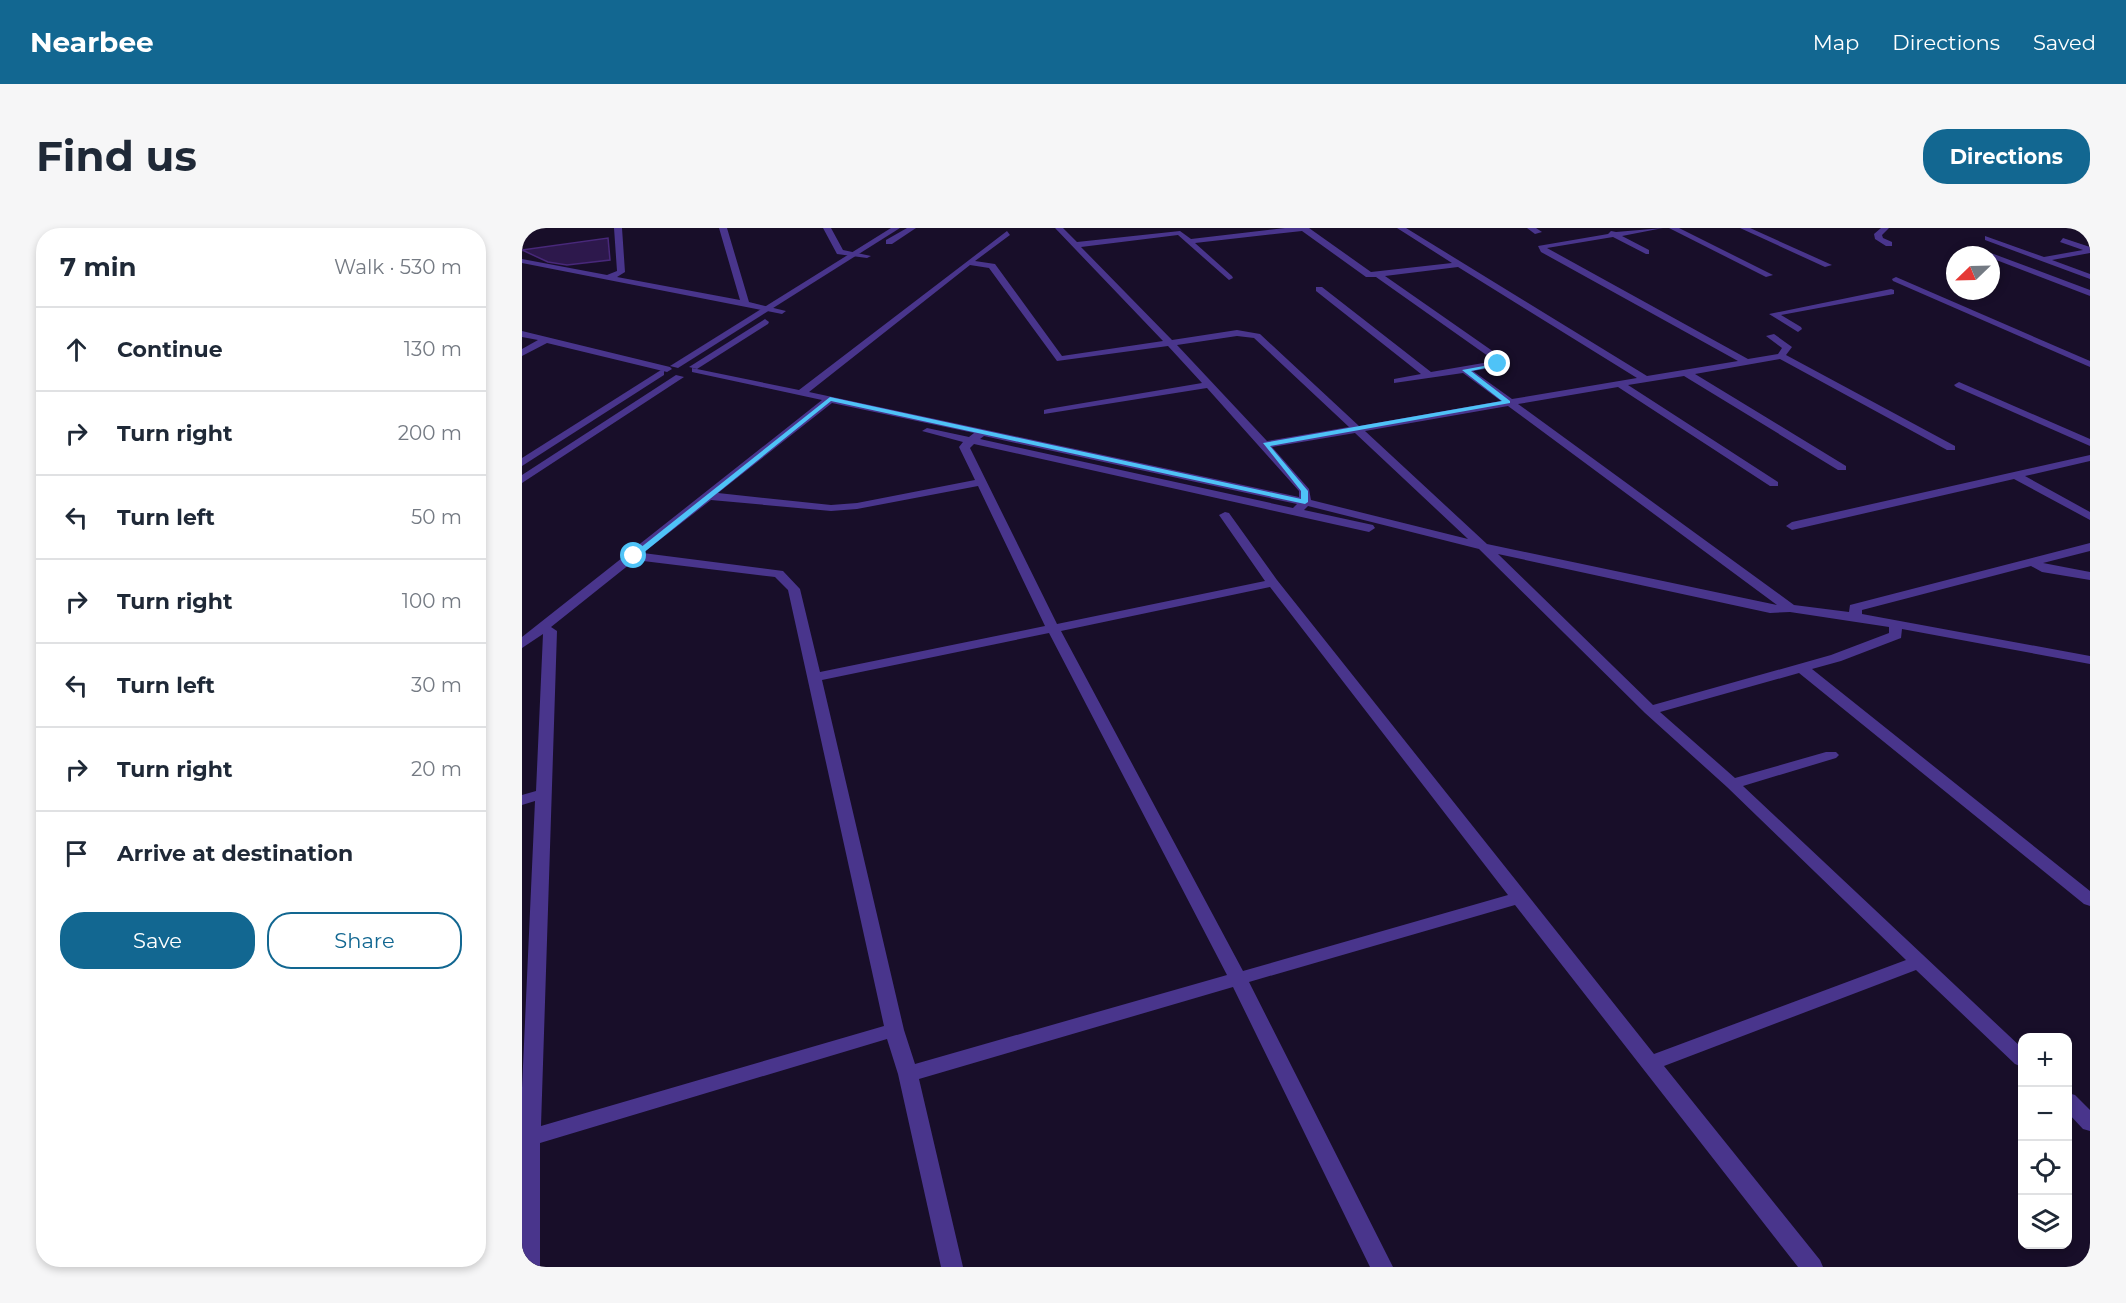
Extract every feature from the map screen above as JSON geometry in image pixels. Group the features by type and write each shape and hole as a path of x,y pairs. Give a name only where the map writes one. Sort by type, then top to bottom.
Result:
{"street":[{"path":"609,277 621,272 618,228"},
{"path":"723,228 745,303"},
{"path":"827,228 838,250 852,255 867,256"},
{"path":"522,464 668,369 896,228"},
{"path":"522,480 912,228"},
{"path":"1059,228 1266,445 1305,491 1305,502 1296,512"},
{"path":"1075,245 1175,232 1191,241 1304,228 1365,273 1378,274 1455,265"},
{"path":"1401,228 1645,379"},
{"path":"1601,228 1646,252"},
{"path":"1659,228 1542,246 1544,250 1747,362"},
{"path":"1673,228 1769,275"},
{"path":"1744,228 1828,265"},
{"path":"1885,228 1878,234 1880,239 1889,244"},
{"path":"801,393 1007,233"},
{"path":"1988,238 2090,277"},
{"path":"2063,240 2090,251"},
{"path":"1191,241 1190,243 1229,278"},
{"path":"2042,259 2090,251"},
{"path":"2000,259 2090,293"},
{"path":"522,261 782,311"},
{"path":"970,263 992,266 1060,359 1237,333 1257,336 1493,556 1650,710 1732,784 2018,1055"},
{"path":"1378,274 1501,361 1498,364 1397,381"},
{"path":"1896,279 2088,362"},
{"path":"1320,289 1430,376"},
{"path":"1781,356 1787,347 1771,336 1798,329 1773,314 1892,292"},
{"path":"522,334 668,369 801,393 825,402"},
{"path":"522,353 547,339"},
{"path":"1266,445 1781,356 1951,448"},
{"path":"668,369 669,378 689,372 1493,556 1516,555"},
{"path":"1465,370 1790,608"},
{"path":"1685,372 1842,468"},
{"path":"1618,383 1773,484"},
{"path":"1048,412 1209,385"},
{"path":"1959,385 2090,443"},
{"path":"522,644 825,402"},
{"path":"976,437 964,447 1053,628 1238,978 1382,1267"},
{"path":"976,437 1305,502 1480,544 1516,555 1770,609 1790,608 1856,617 2090,660"},
{"path":"1792,526 2017,477 2090,458"},
{"path":"2017,477 2090,517"},
{"path":"709,496 831,508 857,506 982,483"},
{"path":"1225,514 1274,583 1519,898 1812,1267"},
{"path":"1856,617 1855,608 2090,547"},
{"path":"634,556 779,574 794,589 894,1030 908,1074 952,1267"},
{"path":"2034,563 2042,568 2090,576"},
{"path":"813,678 1274,583"},
{"path":"1650,710 1802,668 1896,635 1895,624"},
{"path":"529,1267 526,1139 545,793 549,631 542,629"},
{"path":"1802,668 2090,900"},
{"path":"1732,784 1831,755"},
{"path":"522,800 545,793"},
{"path":"908,1074 1519,898"},
{"path":"1650,1063 1919,962"},
{"path":"526,1139 894,1030"},
{"path":"2072,1106 2090,1123"}],"building":[{"path":"608,238 610,260 567,265 548,262 522,250"}],"route":[{"path":"634,556 819,405 830,399 1305,502 1305,491 1266,445 1508,402 1465,370 1498,364"}]}
